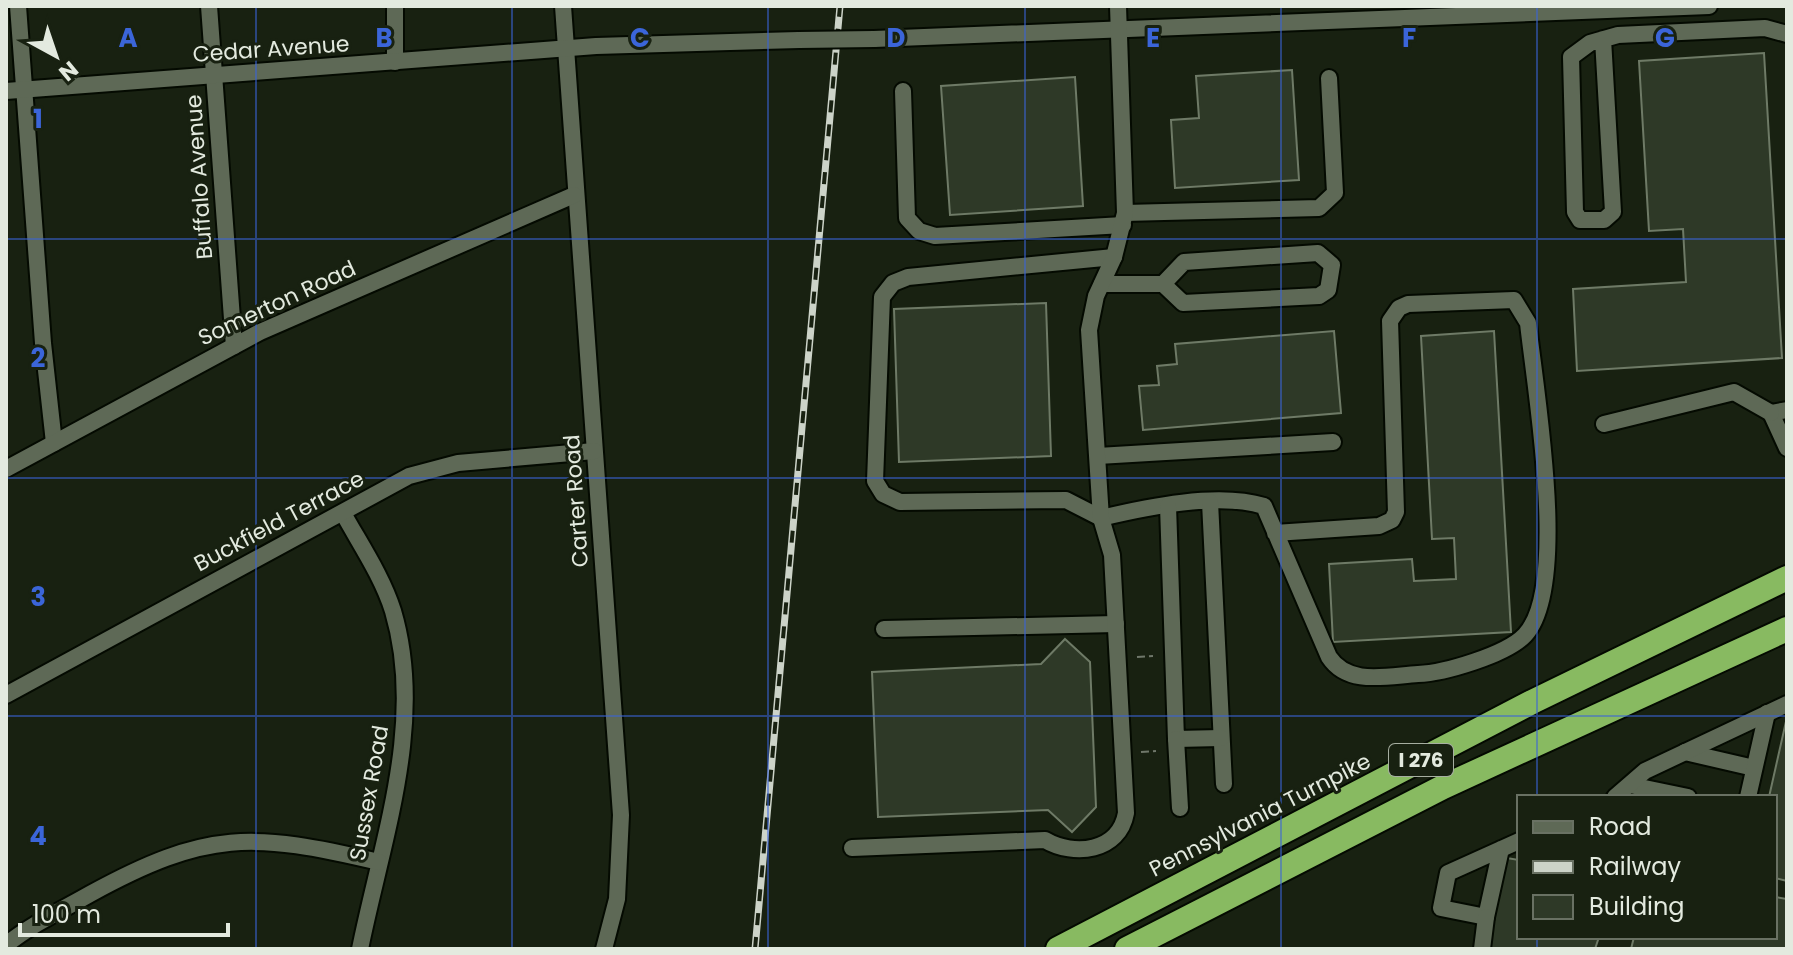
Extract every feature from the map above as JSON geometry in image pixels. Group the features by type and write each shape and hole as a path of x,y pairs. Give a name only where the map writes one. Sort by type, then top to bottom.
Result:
{"highway":[{"name":"Pennsylvania Turnpike","path":"1058,949 1532,702 1787,578"},
{"name":"I 276","path":"1127,949 1443,787 1787,629"}],"street":[{"path":"18,6 43,343 54,443"},
{"name":"Buffalo Avenue","path":"209,6 234,346"},
{"path":"395,6 392,31 395,62"},
{"name":"Carter Road","path":"563,6 574,195 621,815 617,899 604,949"},
{"path":"852,848 1045,840 1062,849 1097,848 1114,838 1124,827 1126,813 1112,555 1101,518 1089,330 1124,219 1118,6"},
{"path":"1119,30 1709,6"},
{"path":"1642,34 1643,9"},
{"path":"1603,39 1613,212 1604,220 1580,220 1575,212 1571,57 1590,43 1603,39 1642,34 1765,28 1787,34"},
{"name":"Cedar Avenue","path":"6,91 564,49 1119,30"},
{"path":"903,91 907,218 919,231 935,236 1124,219 1319,208 1335,193 1329,78"},
{"name":"Somerton Road","path":"6,469 234,346 574,195"},
{"path":"1102,284 1163,284 1183,303 1319,296 1328,290 1332,281 1332,265 1318,253 1184,262 1163,284"},
{"path":"1114,257 908,277 893,283 882,297 875,481 883,494 900,502 1066,500 1101,518 1139,509 1210,502 1241,500 1264,506 1275,533 1329,657 1338,670 1352,677 1437,673 1492,654 1525,635 1545,592 1548,529 1528,323 1514,300 1408,304 1399,308 1390,321 1396,512 1392,520 1379,526 1275,533"},
{"path":"1604,424 1734,392 1779,412 1787,448"},
{"path":"1098,456 1333,442"},
{"name":"Buckfield Terrace","path":"6,695 424,470 458,463 594,451"},
{"path":"1210,502 1224,784"},
{"path":"1168,506 1180,808"},
{"name":"Sussex Road","path":"343,513 392,608 404,673 404,734 360,949"},
{"path":"884,629 1116,624"},
{"path":"1620,794 1645,771 1787,704"},
{"path":"1748,795 1767,713"},
{"path":"1176,739 1221,738"},
{"path":"1685,752 1754,768"},
{"path":"1620,794 1643,795"},
{"path":"6,945 127,874 195,847 229,842 281,841 379,862"},
{"path":"1486,917 1441,908 1448,873 1517,842"},
{"path":"1501,849 1517,849"},
{"path":"1482,949 1501,849"}],"path":[{"path":"1137,657 1153,656"},
{"path":"1141,752 1156,751"}],"building":[{"path":"1764,53 1782,358 1577,371 1573,289 1686,282 1683,229 1649,231 1639,61"},
{"path":"1292,70 1299,180 1175,188 1171,120 1199,118 1196,76"},
{"path":"1075,77 1083,206 950,215 941,86"},
{"path":"1046,303 1051,456 899,462 894,309"},
{"path":"1334,331 1341,413 1143,430 1139,386 1159,385 1157,366 1177,364 1175,344"},
{"path":"1494,331 1511,632 1333,642 1329,564 1412,559 1414,581 1456,579 1454,538 1432,539 1421,336"},
{"path":"1065,639 1090,662 1096,807 1072,832 1048,810 878,817 872,672 1041,664"},
{"path":"1787,717 1787,881 1777,878 1777,795 1769,795"},
{"path":"1507,858 1517,860 1517,939 1598,939 1595,949 1487,949"},
{"path":"1777,897 1787,899 1787,949 1631,949 1634,939 1777,939"}],"railway":[{"path":"755,949 840,6"}]}
